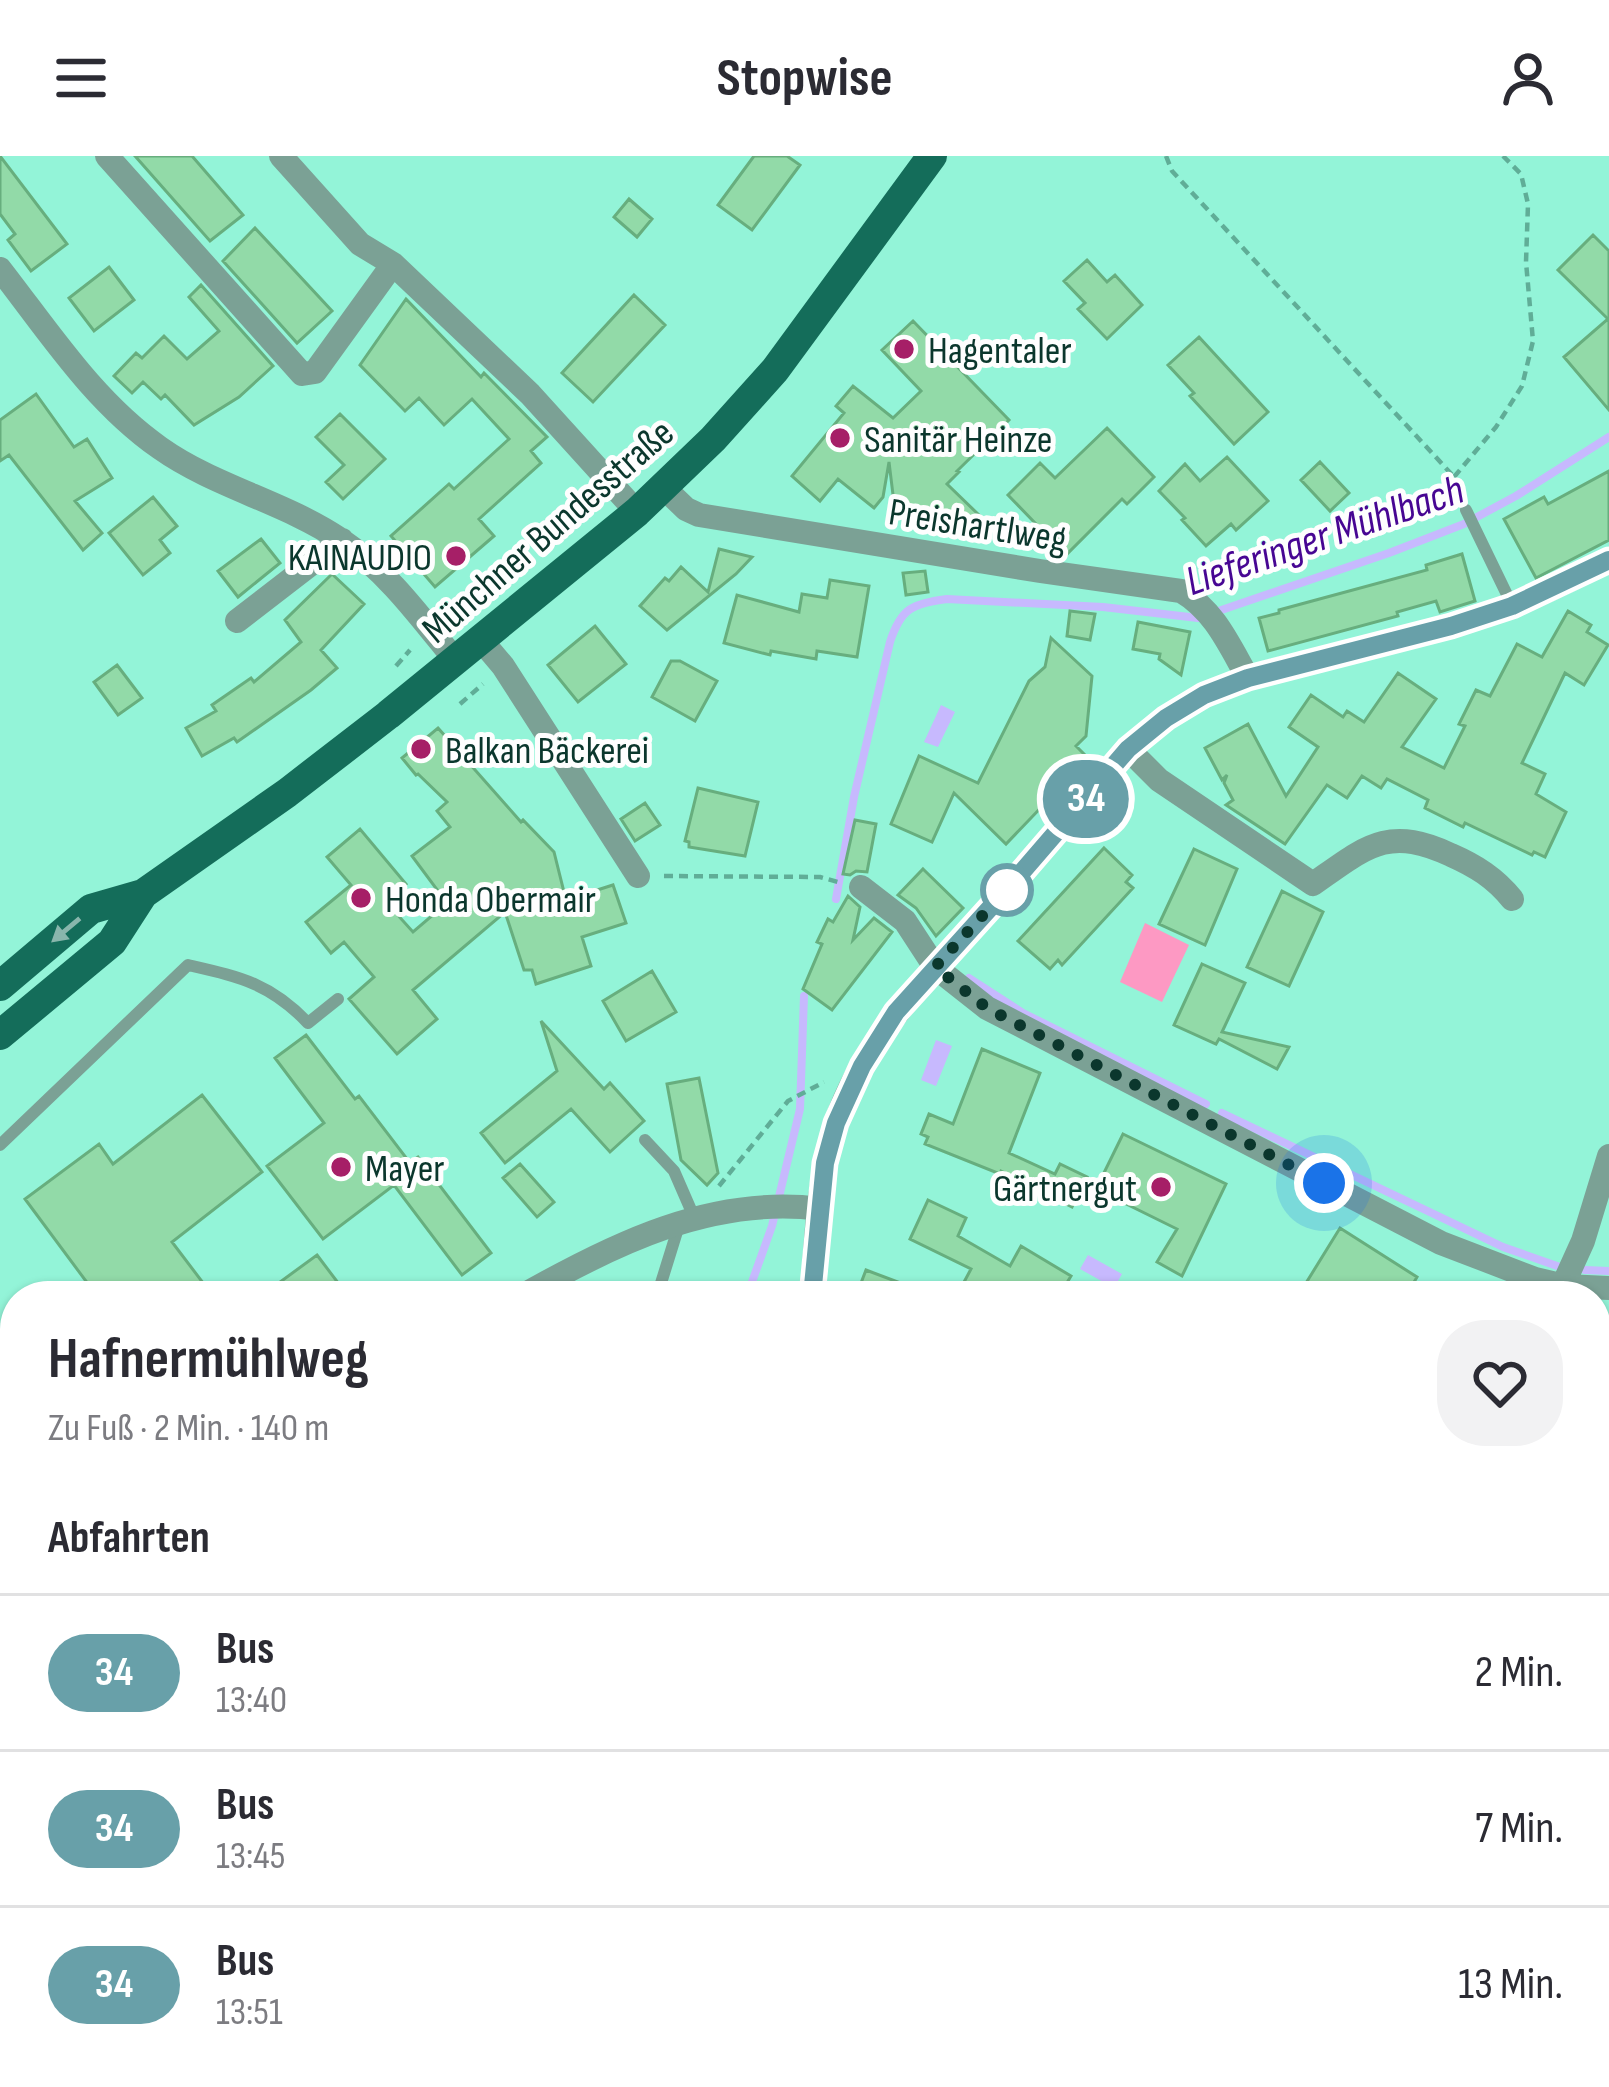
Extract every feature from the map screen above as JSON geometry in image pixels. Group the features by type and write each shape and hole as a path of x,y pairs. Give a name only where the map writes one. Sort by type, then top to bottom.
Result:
{"main road":[{"name":"Münchner Bundesstraße","path":"0,986 91,909 143,894 287,793 637,512 713,439 775,370 932,156"},
{"name":"Münchner Bundesstraße","path":"0,1035 112,942 143,894"}],"street":[{"path":"107,156 302,374 315,372 393,264"},
{"path":"280,156 359,244 393,264 530,394 637,512"},
{"path":"0,269 99,395 132,426 179,460 342,540 382,575 456,661"},
{"name":"Preishartlweg","path":"663,487 699,515 1181,591 1219,625 1248,678"},
{"path":"238,621 342,540"},
{"path":"813,1281 825,1163 836,1123 862,1066 896,1012 1128,749 1204,695 1248,678 1512,606 1609,560"},
{"path":"482,640 638,876"},
{"path":"1128,749 1159,781 1313,884 1363,851 1402,838 1466,861 1495,879 1513,899"},
{"path":"861,887 905,921 935,967 987,1008 1441,1243 1535,1281"},
{"path":"1565,1281 1609,1156"},
{"path":"549,1281 687,1219 766,1204 820,1208"}],"lane":[{"path":"1466,510 1512,606"},
{"path":"0,1145 188,965 243,978 286,1000 308,1023 338,999"},
{"path":"645,1140 674,1171 687,1219 663,1281"}],"path":[{"path":"1166,156 1172,171 1454,478 1522,386 1533,341 1526,262 1528,204 1520,174 1504,156"},
{"path":"397,666 410,650"},
{"path":"460,704 502,666"},
{"path":"638,876 825,879"},
{"path":"687,1219 788,1101 809,1090"}],"shaded area":[{"path":"941,705 955,712 938,747 924,742"},
{"path":"1145,923 1189,945 1162,1002 1120,982"},
{"path":"936,1040 952,1046 936,1086 921,1080"},
{"path":"1088,1255 1122,1274 1118,1281 1101,1281 1080,1269"}],"building":[{"path":"0,156 67,244 31,271 8,240 15,234 0,214"},
{"path":"135,156 192,156 243,215 210,241"},
{"path":"754,156 787,156 800,165 752,230 718,205"},
{"path":"629,199 652,219 637,237 614,217"},
{"path":"255,228 332,311 297,343 223,261"},
{"path":"1593,235 1609,251 1609,410 1564,357 1608,319 1558,270"},
{"path":"1087,260 1107,282 1115,275 1142,305 1107,339 1078,309 1085,303 1064,281"},
{"path":"109,267 134,300 94,331 69,298"},
{"path":"201,285 273,366 239,397 194,425 165,395 161,399 143,382 132,393 114,376 136,353 142,358 164,336 187,359 219,331 189,297"},
{"path":"634,295 665,325 593,402 562,373"},
{"path":"406,299 547,437 531,451 541,463 479,519 494,536 435,587 391,536 449,484 454,489 509,439 472,399 444,425 419,398 405,411 360,365"},
{"path":"913,321 1009,420 947,484 980,516 963,534 894,503 889,462 883,497 874,508 838,479 820,501 792,476 844,413 836,406 853,386 893,418 921,391 882,350"},
{"path":"1199,337 1268,412 1234,444 1168,365"},
{"path":"36,394 74,447 87,439 112,478 75,501 102,533 83,550 9,455 0,461 0,420"},
{"path":"340,414 385,459 343,499 326,482 344,465 316,437"},
{"path":"1107,428 1154,477 1127,504 1122,499 1066,555 1008,495 1040,463 1055,478"},
{"path":"1227,457 1268,501 1236,530 1231,524 1206,546 1159,491 1185,464 1200,481"},
{"path":"1320,462 1349,493 1330,511 1301,480"},
{"path":"1609,471 1609,540 1536,578 1504,519 1544,497 1548,504"},
{"path":"153,497 177,526 160,540 170,553 143,575 109,533"},
{"path":"261,539 280,563 238,597 218,571"},
{"path":"719,549 752,557 667,630 640,606 681,567 708,592"},
{"path":"1462,554 1475,601 1440,612 1436,601 1268,651 1259,618 1427,570 1426,565"},
{"path":"925,571 928,592 906,595 903,573"},
{"path":"332,574 364,604 321,650 337,668 237,742 234,738 202,756 186,728 216,711 212,705 251,678 254,682 301,642 285,620"},
{"path":"830,580 869,586 857,657 817,651 816,659 771,651 770,655 724,643 737,595 799,612 802,594 827,598"},
{"path":"1070,611 1095,614 1090,640 1067,636"},
{"path":"1568,611 1591,625 1587,632 1608,645 1584,685 1565,673 1522,763 1545,774 1536,794 1566,812 1545,857 1465,823 1463,827 1425,808 1428,800 1387,779 1381,788 1362,776 1347,798 1327,785 1285,844 1226,805 1233,800 1224,783 1227,775 1222,780 1205,748 1248,724 1286,796 1318,747 1289,727 1311,695 1343,717 1347,711 1364,722 1398,673 1436,699 1402,747 1444,768 1476,690 1490,696 1517,644 1542,657"},
{"path":"1138,622 1190,632 1181,675 1159,659 1160,654 1133,649"},
{"path":"595,626 626,664 578,702 548,665"},
{"path":"1051,638 1092,676 1086,736 1076,746 1091,761 1006,844 954,793 932,842 891,824 919,756 978,783 1029,681 1045,667"},
{"path":"671,661 717,681 695,721 652,697"},
{"path":"117,665 142,698 118,715 94,682"},
{"path":"438,728 521,822 554,852 566,900 613,885 626,923 582,937 591,966 536,984 532,970 524,970 505,912 413,990 437,1019 397,1054 349,999 374,977 344,942 331,953 306,922 351,885 327,857 360,829 406,884 385,901 413,932 447,903 412,856 450,827 437,811 447,802 402,758"},
{"path":"698,788 758,802 745,856 689,847 685,841"},
{"path":"645,803 660,825 635,841 621,819"},
{"path":"855,820 876,824 867,872 843,874"},
{"path":"1104,848 1132,875 1126,882 1133,888 1062,965 1058,960 1050,969 1018,941"},
{"path":"1194,849 1237,869 1205,945 1159,924"},
{"path":"923,869 963,908 936,936 916,908 898,895"},
{"path":"1282,891 1323,912 1289,986 1247,967"},
{"path":"848,896 860,907 853,940 874,918 892,932 832,1010 803,989 828,919 833,922"},
{"path":"1202,964 1245,983 1222,1032 1289,1047 1277,1069 1219,1039 1216,1044 1174,1025"},
{"path":"652,971 676,1012 626,1041 603,1001"},
{"path":"541,1021 604,1089 610,1083 644,1121 610,1152 571,1109 505,1163 481,1133 557,1071"},
{"path":"306,1035 410,1163 418,1157 491,1253 462,1275 394,1185 323,1239 267,1166 324,1123 275,1058"},
{"path":"982,1049 1040,1073 1009,1153 1055,1174 1060,1164 1087,1177 1072,1207 1001,1171 925,1144 928,1137 921,1134 929,1114 953,1124"},
{"path":"699,1078 718,1173 707,1185 681,1160 667,1084"},
{"path":"202,1095 262,1172 172,1242 202,1281 86,1281 25,1199 99,1144 113,1164"},
{"name":"Gärtnergut","path":"1123,1134 1226,1184 1182,1276 1157,1262 1177,1229 1096,1189"},
{"path":"520,1164 554,1202 537,1217 503,1178"},
{"path":"928,1200 966,1218 958,1236 1010,1266 1021,1246 1071,1276 1068,1281 965,1281 971,1269 910,1239"},
{"path":"1340,1228 1417,1277 1415,1281 1307,1281"},
{"path":"317,1255 337,1281 281,1281"},
{"path":"866,1270 895,1281 862,1281"}],"waterway":[{"name":"Lieferinger Mühlbach","path":"836,899 890,642 910,610 947,599 1103,607 1198,618 1464,524 1609,437"},
{"path":"969,978 1023,1013 1206,1104"},
{"name":"Lieferinger Mühlbach","path":"752,1281 772,1226 800,1109 804,996"},
{"path":"1222,1113 1503,1247 1560,1267"},
{"path":"1585,1270 1609,1271"}],"bus line":[{"name":"34","path":"813,1281 825,1163 836,1123 862,1066 896,1012 1128,749 1204,695 1248,678 1512,606 1609,560"}],"place":[{"name":"Hagentaler","path":"904,349"},
{"name":"Sanitär Heinze","path":"840,438"},
{"name":"KAINAUDIO","path":"456,556"},
{"name":"Balkan Bäckerei","path":"421,749"},
{"name":"Honda Obermair","path":"361,898"},
{"name":"Mayer","path":"341,1167"},
{"name":"Gärtnergut","path":"1161,1187"}],"route":[{"path":"1007,890 1009,887 935,967 987,1008 1324,1183"}]}
